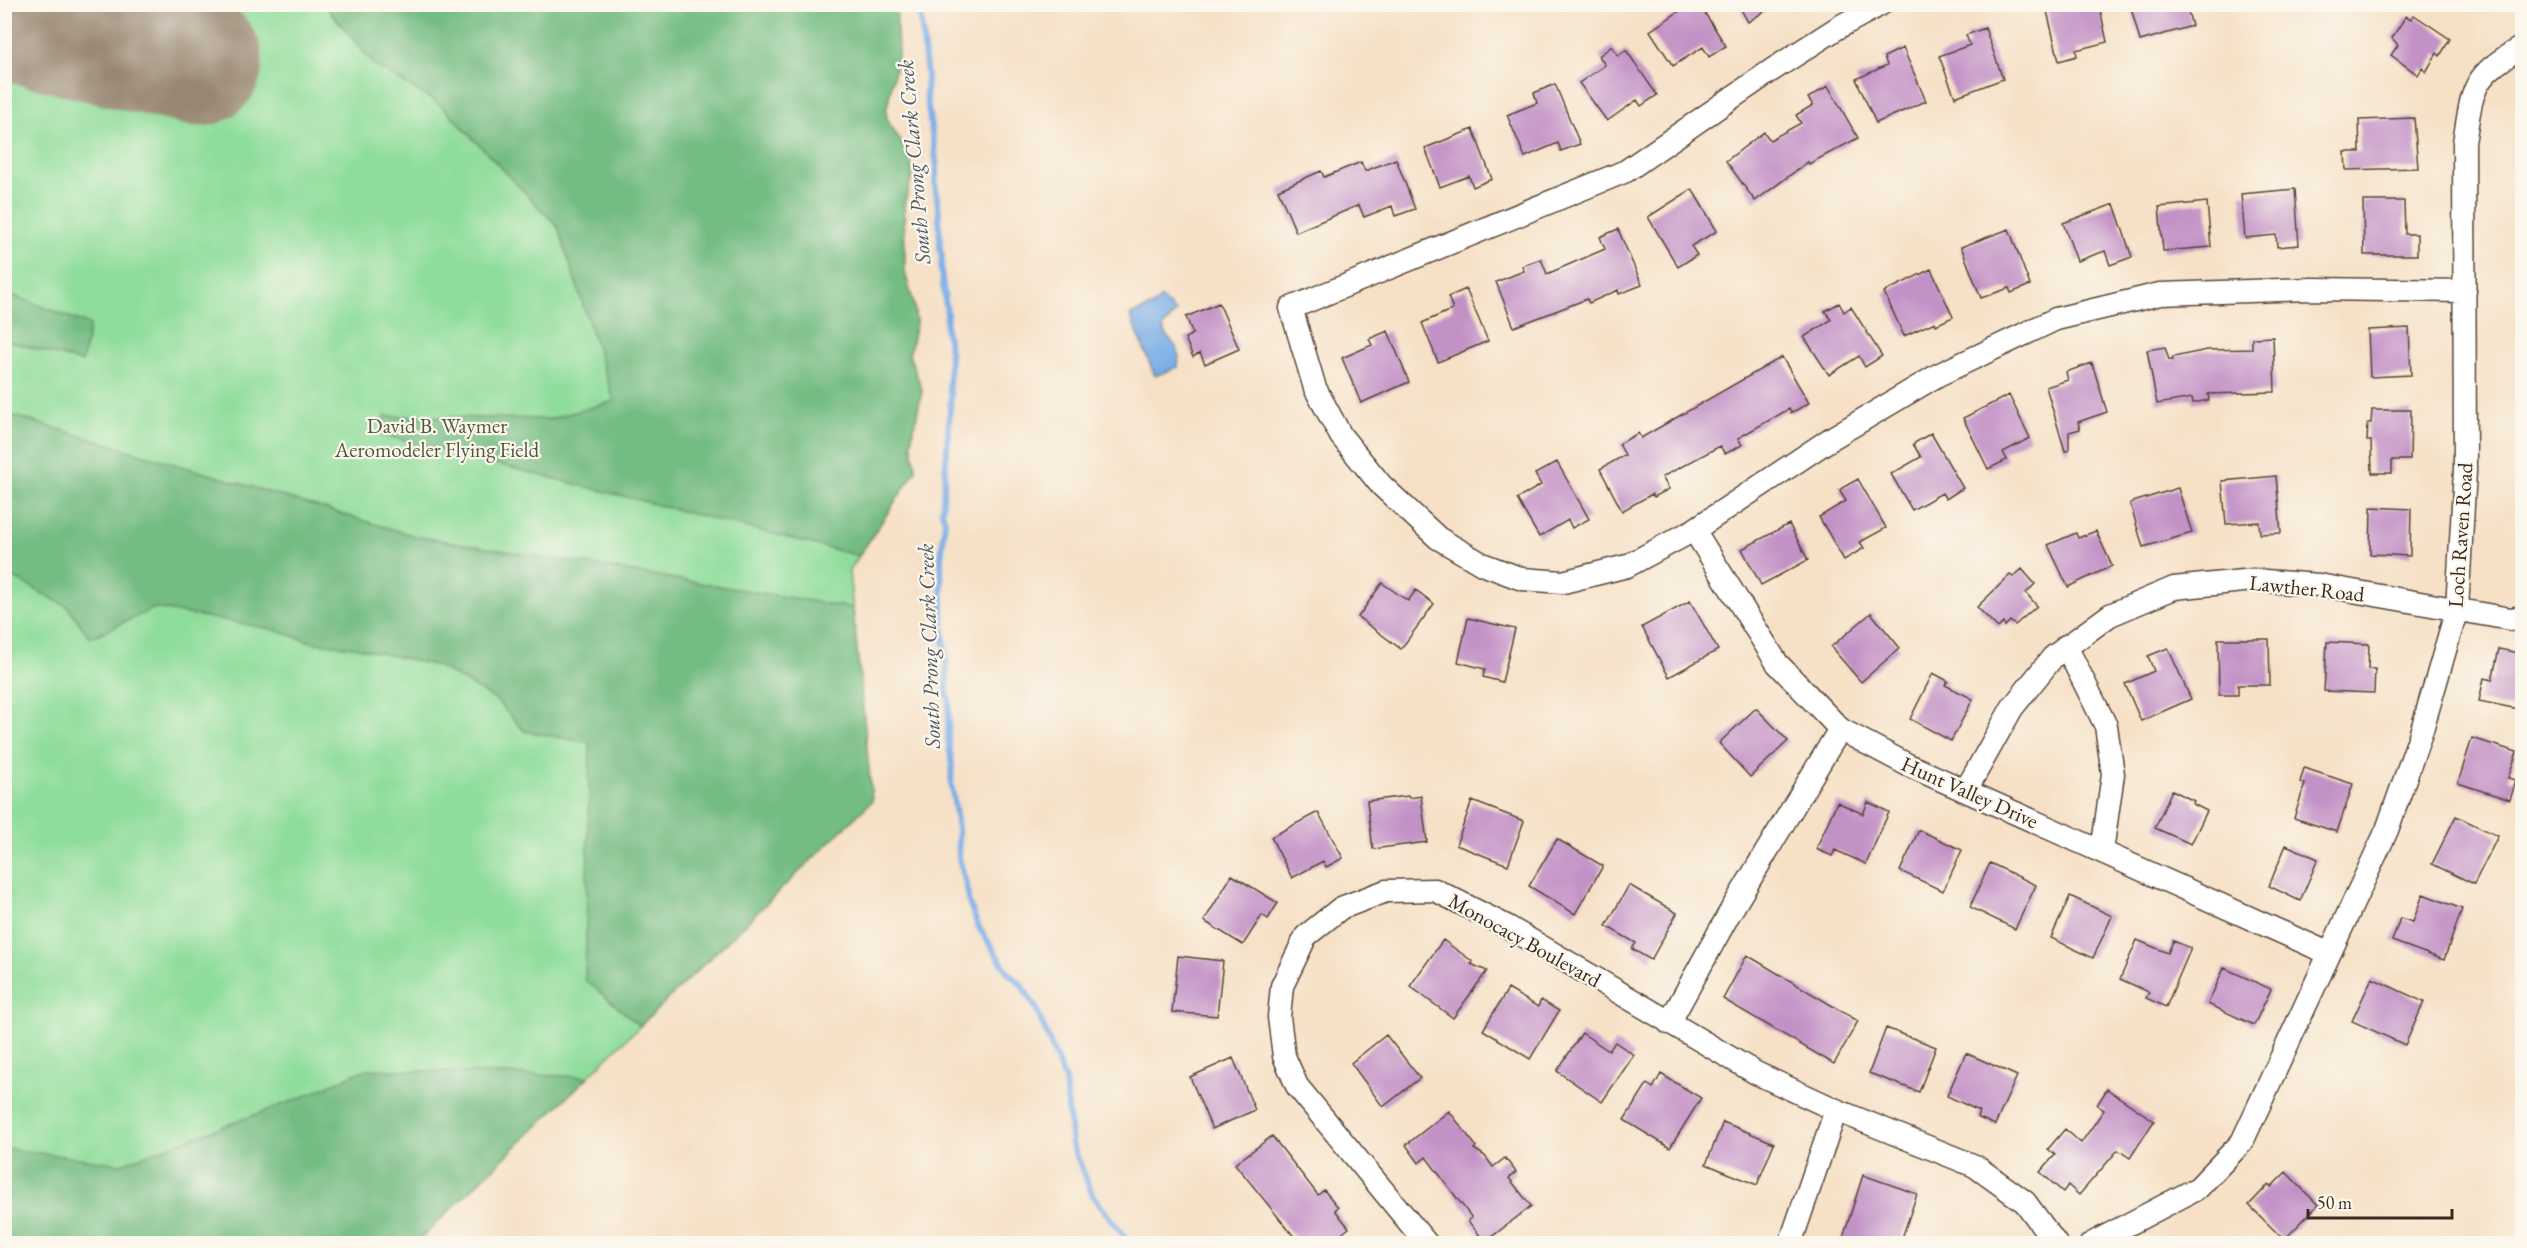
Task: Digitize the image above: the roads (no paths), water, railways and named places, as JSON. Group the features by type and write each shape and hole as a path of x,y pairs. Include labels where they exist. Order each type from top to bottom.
{"street":[{"path":"1881,4 1839,27 1772,70 1626,171 1291,308 1315,388 1341,436 1381,485 1438,538 1482,564 1522,579 1563,582 1627,566 1694,530 1832,438 1938,375 2056,319 2160,294 2312,289 2465,291"},
{"name":"Loch Raven Road","path":"2091,1244 2198,1188 2242,1143 2301,1019 2328,953 2387,830 2421,733 2457,609 2465,471 2464,143 2472,96 2480,76 2523,46"},
{"name":"Hunt Valley Drive","path":"1694,530 1777,663 1839,729 1908,765 2328,953"},
{"name":"Lawther Road","path":"1966,790 2012,708 2053,657 2110,615 2174,588 2253,580 2319,585 2510,619 2523,617"},
{"path":"2067,646 2106,726 2113,774 2102,851"},
{"path":"1669,1023 1729,914 1839,729"},
{"name":"Monocacy Boulevard","path":"1426,1244 1297,1086 1284,1056 1279,1017 1282,986 1306,936 1341,908 1386,891 1435,890 1508,927 1756,1073 1836,1110 1976,1166 2025,1202 2056,1244"},
{"path":"1790,1244 1836,1110"}],"water":[{"path":"1161,298 1176,312 1163,327 1176,347 1179,358 1178,367 1155,376 1130,315 1153,306"}],"waterway":[{"name":"South Prong Clark Creek","path":"917,4 921,20 927,78 926,94 937,167 935,183 939,212 941,271 950,351 949,389 951,396 942,513 945,520 941,559 942,626 949,699 948,738 952,766 951,782 958,828 959,858 968,900 978,926 1009,974 1021,984 1036,1008 1065,1080 1072,1144 1093,1196 1130,1244"}],"park label":[{"name":"David B. Waymer Aeromodeler Flying Field","path":"437,437"}]}
